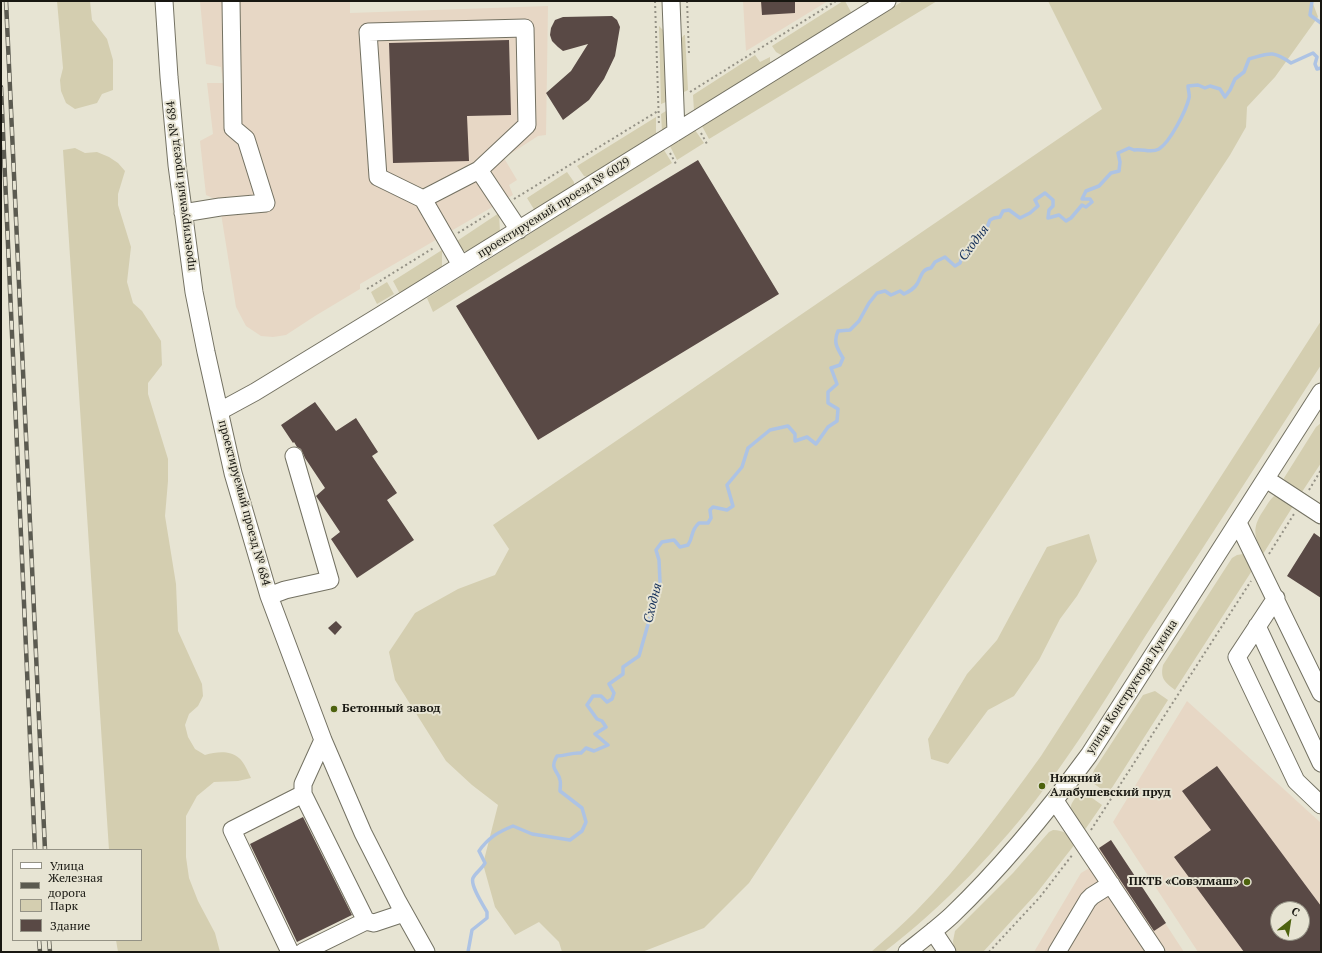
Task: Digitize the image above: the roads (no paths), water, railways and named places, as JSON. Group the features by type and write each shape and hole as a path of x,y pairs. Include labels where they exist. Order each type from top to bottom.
{"street":[{"name":"проектируемый проезд № 684","path":"164,1 169,77 183,213 194,292 233,473 269,596 323,740 363,833 426,952"},
{"path":"183,213 220,207 266,203 246,139 233,128 231,1"},
{"path":"671,1 676,132"},
{"name":"проектируемый проезд № 6029","path":"220,411 255,392 461,266 886,1"},
{"path":"423,199 479,170 526,125 525,28 368,32 378,177 423,199 461,266"},
{"path":"479,170 518,230"},
{"name":"улица Конструктора Лукина","path":"907,952 951,916 984,883 1019,845 1055,801 1088,755 1266,479 1318,402"},
{"path":"269,596 286,590 330,580 294,456"},
{"path":"1266,479 1321,515"},
{"path":"1238,523 1276,598 1321,693"},
{"path":"1276,598 1237,657 1296,781 1321,804"},
{"path":"1257,626 1321,764"},
{"path":"323,740 303,784 303,794 366,921"},
{"path":"290,952 232,830 303,794"},
{"path":"1055,801 1156,952"},
{"path":"1058,952 1088,900 1111,884"},
{"path":"304,952 366,921 374,923 404,913"},
{"path":"933,931 947,952"}],"waterway":[{"name":"Сходня","path":"1312,1 1310,15 1321,23"},
{"name":"Сходня","path":"468,952 472,930 487,918 487,912 473,885 474,876 485,863 479,851 486,842 498,833 513,826 532,834 570,840 582,831 586,822 582,808 560,791 560,781 554,764 557,756 581,753 586,748 594,751 608,745 595,734 606,727 602,721 597,719 587,705 593,696 601,696 607,702 612,699 614,693 609,684 623,674 623,667 639,656 660,582 659,560 656,550 662,542 674,540 680,547 688,545 696,526 699,523 708,523 711,518 710,510 713,507 727,510 733,506 727,485 742,467 748,448 770,430 788,426 795,434 795,441 807,437 816,444 828,427 837,421 838,409 828,403 828,392 837,384 831,368 840,365 843,358 836,345 838,331 850,330 859,321 869,303 877,293 885,291 891,295 900,291 904,294 908,292 916,286 925,270 931,268 935,262 945,257 955,266 960,263 962,256 986,230 990,220 1000,217 1003,211 1009,210 1020,218 1030,213 1038,206 1035,200 1045,193 1053,200 1053,206 1049,210 1048,218 1059,215 1066,221 1071,218 1082,205 1086,207 1092,202 1090,199 1082,199 1086,191 1099,186 1111,173 1119,171 1120,162 1118,153 1129,148 1134,150 1153,151 1159,149 1168,140 1185,110 1189,97 1188,86 1198,85 1205,88 1210,86 1220,89 1225,97 1235,79 1244,72 1249,59 1267,54 1275,54 1291,63 1313,53 1317,57 1315,64 1317,69 1321,68"}],"railway":[{"path":"6,1 45,849"},
{"path":"1,87 35,849"},
{"path":"39,941 40,952"},
{"path":"49,941 50,952"}],"place":[{"name":"Бетонный завод","path":"334,709"},
{"name":"Нижний Алабушевский пруд","path":"1042,786"},
{"name":"ПКТБ «Совэлмаш»","path":"1247,882"}]}
